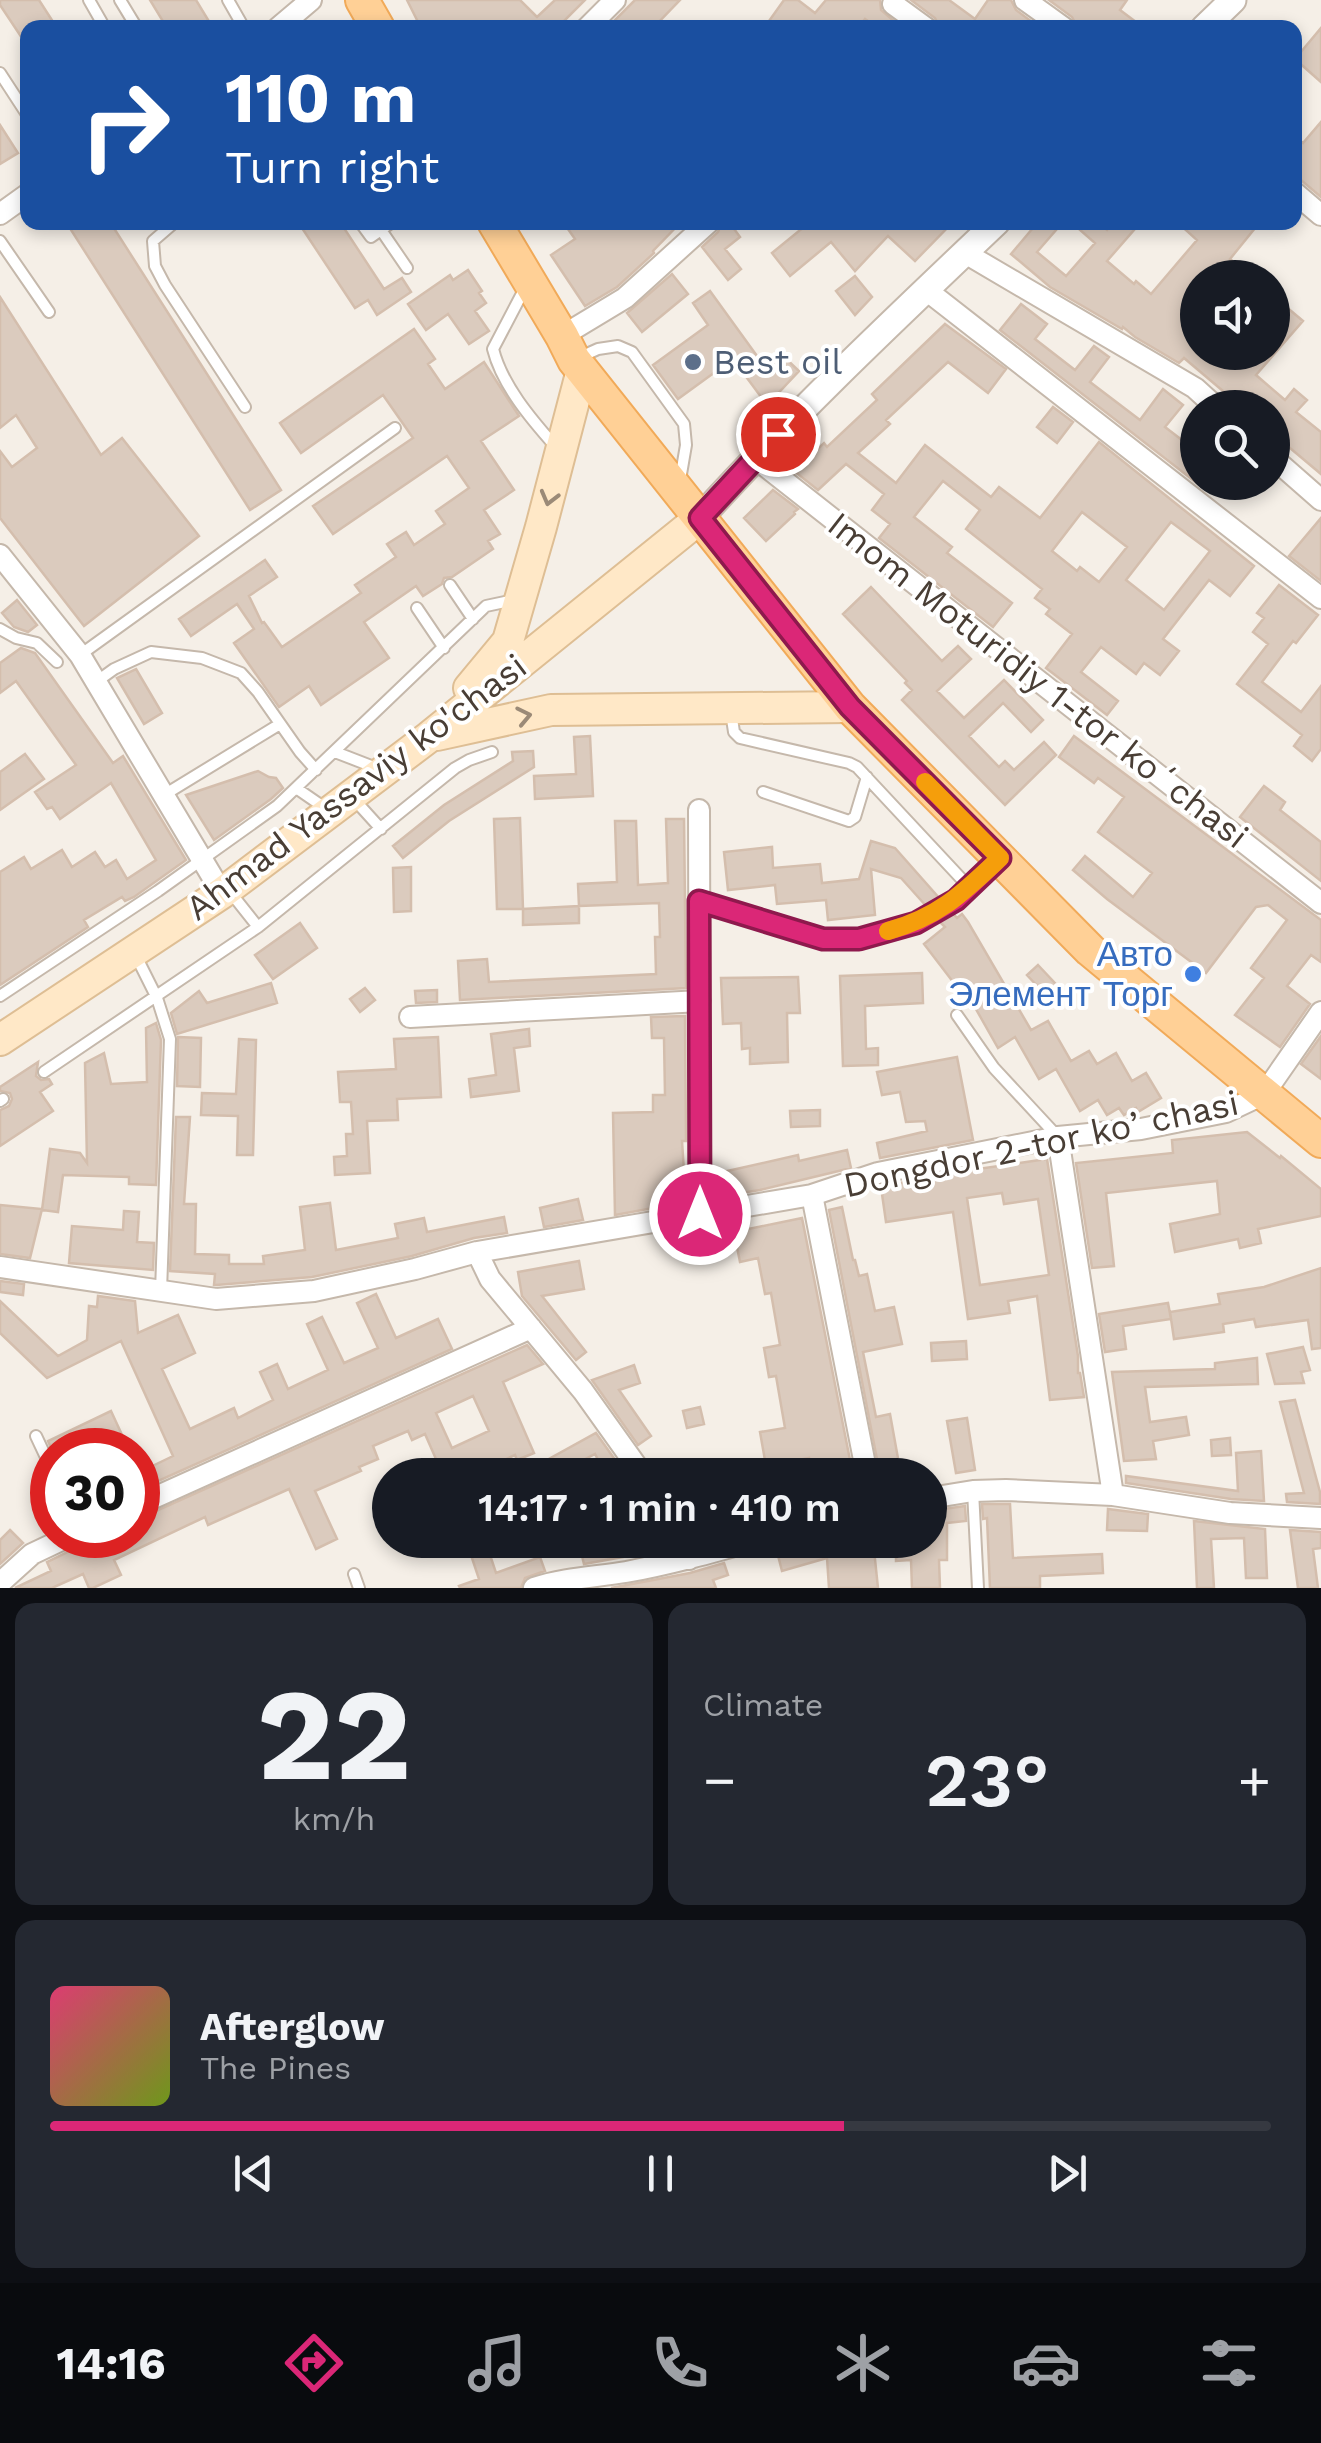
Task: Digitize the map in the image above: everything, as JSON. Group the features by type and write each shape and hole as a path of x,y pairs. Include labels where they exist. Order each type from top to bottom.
{"main road":[{"path":"499,230 573,355 850,707 1090,950 1321,1141"},
{"path":"429,737 508,640 562,454 573,355"},
{"name":"Ahmad Yassaviy ko'chasi","path":"0,1040 225,891 429,737 700,518"},
{"path":"429,737 551,710 850,707"}],"street":[{"path":"287,20 311,0"},
{"path":"595,20 615,0"},
{"path":"1025,0 1053,20"},
{"path":"1212,20 1233,0"},
{"path":"894,4 915,20"},
{"path":"573,355 625,298 700,230"},
{"path":"700,518 755,458 989,230"},
{"path":"965,253 1197,390"},
{"path":"925,290 1321,598"},
{"name":"Imom Moturidiy 1-tor koʻchasi","path":"755,458 1321,904"},
{"path":"1290,473 1321,500"},
{"path":"0,555 80,655 225,891"},
{"path":"699,810 700,1214"},
{"path":"410,1017 700,1000"},
{"path":"1264,1094 1321,1012"},
{"name":"Dongdor 2-tor koʼchasi","path":"0,1267 216,1299 314,1291 416,1270 477,1252 812,1195 878,1173 1058,1137 1140,1129 1226,1112 1264,1094"},
{"path":"1058,1137 1113,1495"},
{"path":"812,1195 864,1458"},
{"path":"477,1252 490,1279 583,1390 631,1458"},
{"path":"160,1495 531,1328"},
{"path":"947,1495 1006,1490 1113,1495 1230,1514 1321,1518"},
{"path":"0,1583 30,1556"},
{"path":"534,1588 560,1580 696,1558"}],"lane":[{"path":"0,72 20,103"},
{"path":"166,230 153,242 155,266 246,407"},
{"path":"366,230 371,238 380,230 407,268"},
{"path":"0,242 49,312"},
{"path":"529,281 492,350 497,368 562,454"},
{"path":"573,355 618,346 632,352 684,424 686,445 678,491"},
{"path":"80,655 395,428"},
{"path":"450,586 474,619"},
{"path":"0,996 276,806 486,606 519,598"},
{"path":"417,608 444,648"},
{"path":"0,629 37,643 57,662"},
{"path":"96,682 150,652 202,658 241,673 316,770"},
{"path":"730,708 734,732 740,738 857,767 970,887"},
{"path":"164,795 280,724"},
{"path":"335,752 384,771"},
{"path":"44,1072 258,928 454,768 492,752"},
{"path":"762,792 849,820 855,817 866,778"},
{"path":"296,788 341,804 382,829"},
{"path":"699,901 823,939 859,939 916,923 956,900 1000,858"},
{"path":"225,891 258,928"},
{"path":"133,952 157,998 170,1039 161,1291"},
{"path":"956,1015 994,1068 1058,1137"},
{"path":"974,1491 978,1588"},
{"path":"354,1574 359,1588"}],"building":[{"path":"0,0 39,0 52,20 20,20 20,35"},
{"path":"150,0 196,0 208,20 162,20"},
{"path":"407,0 520,0 537,17 555,0 585,0 565,20 417,20"},
{"path":"635,0 680,0 661,20 615,20"},
{"path":"784,0 798,0 815,13 826,0 880,0 881,10 893,20 865,19 770,20"},
{"path":"911,0 949,0 975,19 988,0 1011,0 1016,10 1029,20 936,20"},
{"path":"1049,0 1127,0 1120,10 1133,20 1074,20"},
{"path":"1321,28 1321,82 1302,65 1302,51"},
{"path":"1321,122 1321,197 1302,181 1303,143"},
{"path":"0,125 18,153 0,164"},
{"path":"71,230 115,230 281,490 250,510"},
{"path":"303,230 345,230 384,289 402,278 411,292 377,315 368,300 355,308"},
{"path":"569,230 673,230 617,287 585,306 551,255 575,239"},
{"path":"735,230 740,237 725,249 741,269 728,280 702,247 718,232"},
{"path":"800,230 945,230 915,261 888,236 855,271 831,242 790,276 772,253"},
{"path":"1031,230 1056,230 1037,252 1066,276 1095,243 1080,230 1134,230 1107,261 1151,294 1197,240 1186,230 1254,230 1231,260 1180,260 1179,363 1050,287 1011,254"},
{"path":"468,270 486,303 475,311 489,331 469,344 448,314 426,330 408,304 450,275 453,280"},
{"path":"672,274 688,294 642,332 627,313"},
{"path":"855,276 872,297 855,315 836,291"},
{"path":"710,291 765,367 779,352 799,371 767,405 733,359 678,399 653,365 708,325 693,303"},
{"path":"0,297 101,455 122,438 199,536 84,626 0,518 0,451 12,467 37,448 16,415 0,428"},
{"path":"1021,304 1047,324 1035,339 1075,370 1094,346 1109,357 1090,382 1140,420 1163,389 1180,403 1180,409 1165,427 1180,439 1180,470 1000,330"},
{"path":"1290,310 1303,321 1290,336"},
{"path":"945,324 1006,369 988,393 948,362 886,420 890,424 858,453 896,483 925,445 991,497 999,487 1040,518 1099,442 1254,566 1230,596 1209,580 1163,639 1179,651 1160,675 1144,663 1136,674 1101,647 1081,672 1118,701 1107,715 1046,668 1072,634 1046,614 1050,609 1035,598 1042,589 966,529 980,510 943,481 914,517 952,547 947,553 1012,603 993,627 879,538 890,524 872,510 884,494 846,464 818,490 794,471 824,443 827,447 877,400 872,394","holes":["1082,512 1127,547 1099,582 1052,551","1171,522 1210,551 1164,610 1126,580"]},
{"path":"414,329 435,359 428,364 445,389 484,362 519,416 481,441 514,490 484,510 500,534 488,541 493,549 452,577 444,578 442,584 423,596 416,586 364,622 389,658 321,705 309,686 279,707 234,643 254,629 237,604 191,636 179,619 265,560 277,577 249,596 262,623 282,647 361,593 355,585 396,557 387,544 406,532 414,545 445,524 436,511 469,488 447,456 333,534 313,506 413,438 383,395 301,453 280,423"},
{"path":"1198,370 1260,370 1256,375 1273,390 1222,390"},
{"path":"1294,389 1307,400 1296,412 1321,432 1321,474 1290,448 1290,394"},
{"path":"1053,407 1073,422 1057,443 1037,427"},
{"path":"773,490 798,509 766,541 744,518"},
{"path":"1321,518 1321,581 1289,556"},
{"path":"1279,585 1318,615 1262,682 1301,712 1321,686 1321,749 1312,761 1294,746 1302,735 1237,684 1268,644 1253,632 1264,618 1257,613"},
{"path":"871,587 942,661 958,646 971,659 937,691 964,718 1004,680 1043,720 1031,732 1003,703 969,736 999,767 1005,761 1014,770 1044,742 1056,755 1005,805 902,700 912,690 907,681 843,614"},
{"path":"17,600 37,625 28,632 14,627 2,613"},
{"path":"21,648 35,653 113,763 123,756 186,860 134,897 125,901 122,897 84,920 88,927 0,985 0,872 24,857 31,869 62,850 72,867 95,852 105,867 116,860 127,879 156,860 111,783 60,819 35,792 76,765 16,681 0,693 0,663"},
{"path":"136,669 162,713 144,724 117,678"},
{"path":"590,736 593,796 535,799 534,776 576,774 574,737"},
{"path":"1074,736 1321,920 1321,962 1311,955 1287,986 1310,1004 1280,1047 1235,1015 1264,978 1251,968 1287,920 1268,905 1256,907 1206,973 1073,870 1085,856 1133,897 1152,873 1098,832 1124,797 1098,778 1094,783 1059,757"},
{"path":"533,751 534,767 449,821 403,858 393,846 444,805 513,761 512,752"},
{"path":"25,754 44,779 0,810 0,772"},
{"path":"258,771 276,778 283,788 214,840 186,795"},
{"path":"1264,786 1285,802 1280,810 1321,842 1321,881 1240,817"},
{"path":"520,818 523,909 497,909 494,819"},
{"path":"666,819 684,819 686,988 460,1000 458,961 487,959 489,982 656,974 659,903 579,906 578,884 617,882 615,821 636,821 638,885 668,883"},
{"path":"871,841 895,848 940,899 927,907 901,878 871,869 875,915 828,920 826,900 777,904 775,885 728,890 724,852 772,847 773,868 820,864 822,883 859,879"},
{"path":"411,867 411,911 394,912 393,868"},
{"path":"579,906 579,923 523,925 523,909"},
{"path":"952,912 957,918 962,914 968,922 1031,1030 1048,1021 1071,1061 1089,1051 1097,1064 1116,1053 1132,1081 1146,1073 1161,1098 1138,1112 1136,1108 1124,1115 1119,1108 1107,1115 1098,1100 1080,1111 1056,1069 1039,1079 1015,1037 998,1048 964,988 960,991 924,944 945,927 938,920"},
{"path":"300,923 317,948 273,979 255,955"},
{"path":"1038,965 1067,996 1056,1006 1027,975"},
{"path":"922,973 923,1003 865,1006 866,1049 878,1048 878,1065 843,1066 840,976"},
{"path":"798,977 800,1013 787,1013 788,1062 750,1064 750,1048 742,1049 741,1023 723,1024 721,978"},
{"path":"271,983 277,1003 177,1034 171,1013 199,991 207,1003"},
{"path":"365,988 375,1000 360,1012 350,999"},
{"path":"437,990 437,1002 416,1003 415,991"},
{"path":"685,1016 686,1141 682,1141 686,1202 615,1215 613,1113 653,1112 653,1095 665,1095 664,1038 652,1038 651,1017"},
{"path":"156,1023 161,1040 156,1185 129,1184 129,1177 63,1175 58,1212 42,1210 50,1149 80,1153 87,1163 85,1063 104,1053 111,1084 147,1082 146,1028"},
{"path":"529,1029 530,1046 514,1048 519,1091 471,1097 469,1079 496,1075 491,1034"},
{"path":"1321,1036 1321,1079 1301,1064"},
{"path":"178,1037 201,1038 200,1087 177,1086"},
{"path":"438,1037 441,1097 397,1099 398,1120 367,1121 370,1173 335,1175 334,1157 347,1156 346,1134 353,1134 351,1102 340,1102 338,1072 396,1069 394,1039"},
{"path":"239,1039 256,1040 253,1155 237,1155 238,1116 201,1115 202,1093 236,1094"},
{"path":"957,1057 973,1140 880,1158 877,1143 927,1131 925,1121 906,1122 900,1092 882,1095 877,1072"},
{"path":"38,1062 36,1076 49,1079 52,1084 40,1092 53,1111 0,1146 0,1110 9,1106 12,1099 0,1087"},
{"path":"820,1110 820,1126 791,1127 790,1111"},
{"path":"176,1117 190,1117 184,1204 196,1204 195,1254 229,1255 229,1264 264,1264 263,1256 305,1250 300,1207 330,1203 336,1250 398,1238 395,1224 424,1218 427,1232 504,1217 507,1233 312,1277 214,1285 215,1274 170,1271"},
{"path":"1247,1132 1321,1189 1321,1216 1258,1229 1261,1243 1240,1248 1238,1239 1175,1252 1170,1224 1220,1214 1217,1181 1106,1193 1114,1266 1092,1268 1076,1163 1173,1153 1172,1140"},
{"path":"847,1150 851,1168 728,1195 723,1172 798,1155 799,1161"},
{"path":"1047,1159 1084,1397 1050,1400 1037,1296 1008,1301 1010,1313 968,1319 953,1212 886,1222 881,1187","holes":["1002,1193 1004,1204 1038,1199 1049,1275 980,1285 967,1198"]},
{"path":"578,1199 583,1220 544,1227 540,1208"},
{"path":"0,1205 42,1209 30,1258 0,1254"},
{"path":"842,1207 853,1260 859,1276 867,1274 875,1311 894,1307 902,1344 863,1352 876,1417 890,1414 898,1458 877,1458 829,1210"},
{"path":"124,1211 139,1212 137,1242 154,1243 153,1270 69,1263 72,1226 123,1230"},
{"path":"802,1218 850,1458 765,1458 760,1432 785,1428 776,1376 769,1377 764,1348 780,1345 771,1293 765,1294 758,1258 740,1262 734,1232"},
{"path":"579,1261 584,1289 542,1296 586,1352 576,1360 522,1296 518,1272"},
{"path":"1321,1268 1321,1348 1312,1349 1308,1320 1256,1327 1254,1319 1223,1324 1224,1332 1174,1339 1170,1312 1220,1304 1218,1294 1264,1287"},
{"path":"0,1281 24,1284 23,1295 0,1292"},
{"path":"376,1294 396,1338 438,1319 452,1349 160,1480 160,1462 173,1456 121,1341 47,1378 0,1333 0,1301 58,1356 87,1340 89,1306 97,1307 98,1296 135,1301 138,1333 178,1315 195,1353 162,1369 190,1429 234,1408 238,1418 273,1400 260,1372 277,1364 288,1389 328,1370 307,1324 322,1317 344,1363 378,1348 357,1303"},
{"path":"1168,1303 1171,1319 1123,1326 1126,1349 1105,1352 1099,1314"},
{"path":"966,1341 967,1359 932,1361 931,1343"},
{"path":"527,1345 543,1364 503,1382 534,1453 522,1458 515,1455 436,1458 425,1434 412,1440 408,1431 373,1446 378,1458 359,1467 361,1471 315,1491 337,1539 316,1549 289,1489 208,1525 205,1517 160,1538 160,1509","holes":["473,1396 489,1431 452,1448 436,1413"]},
{"path":"1303,1347 1310,1370 1301,1372 1304,1383 1275,1384 1267,1354"},
{"path":"1257,1358 1258,1384 1145,1387 1150,1422 1186,1417 1189,1435 1153,1441 1156,1459 1124,1461 1112,1372 1215,1369 1215,1363"},
{"path":"634,1365 640,1383 619,1390 651,1436 638,1445 592,1380"},
{"path":"1295,1400 1320,1504 1287,1502 1286,1494 1304,1493 1280,1402"},
{"path":"700,1407 704,1424 687,1428 683,1411"},
{"path":"111,1411 119,1428 75,1428"},
{"path":"967,1418 975,1470 956,1473 947,1421"},
{"path":"596,1433 614,1458 597,1458 595,1454 587,1458 551,1458"},
{"path":"1230,1438 1231,1455 1212,1456 1211,1440"},
{"path":"1261,1451 1264,1501 1126,1483 1126,1476 1238,1491 1236,1453"},
{"path":"982,1504 1010,1504 1013,1558 1102,1554 1103,1573 1040,1576 1040,1588 990,1588 987,1518 983,1519"},
{"path":"965,1506 966,1521 947,1523 947,1509"},
{"path":"1108,1509 1148,1514 1147,1531 1107,1530"},
{"path":"1194,1521 1265,1529 1267,1578 1246,1578 1244,1538 1211,1539 1214,1588 1197,1588"},
{"path":"10,1530 23,1543 0,1564 0,1540"},
{"path":"1290,1530 1321,1532 1321,1548 1313,1549 1318,1588 1298,1588"},
{"path":"55,1558 118,1558 114,1560 121,1575 93,1588 89,1588 83,1574 52,1588 15,1588 51,1571 47,1562"},
{"path":"472,1558 491,1558 496,1573 540,1558 545,1571 525,1578 521,1588 459,1586 479,1579"},
{"path":"582,1558 617,1558 584,1564"},
{"path":"779,1558 827,1558 782,1571"},
{"path":"827,1558 875,1558 878,1588 829,1588"},
{"path":"896,1558 947,1558 939,1560 940,1588 912,1588 911,1560"},
{"path":"724,1563 728,1575 713,1580 716,1588 611,1588 690,1573"}],"slow traffic":[{"path":"888,931 916,923 956,900 1000,858 925,782"}],"place":[{"name":"Best oil","path":"693,362"},
{"name":"Авто Элемент Торг","path":"1193,974"}],"route":[{"path":"700,1214 699,901 823,939 859,939 916,923 956,900 1000,858 850,707 700,518 778,434"}]}
